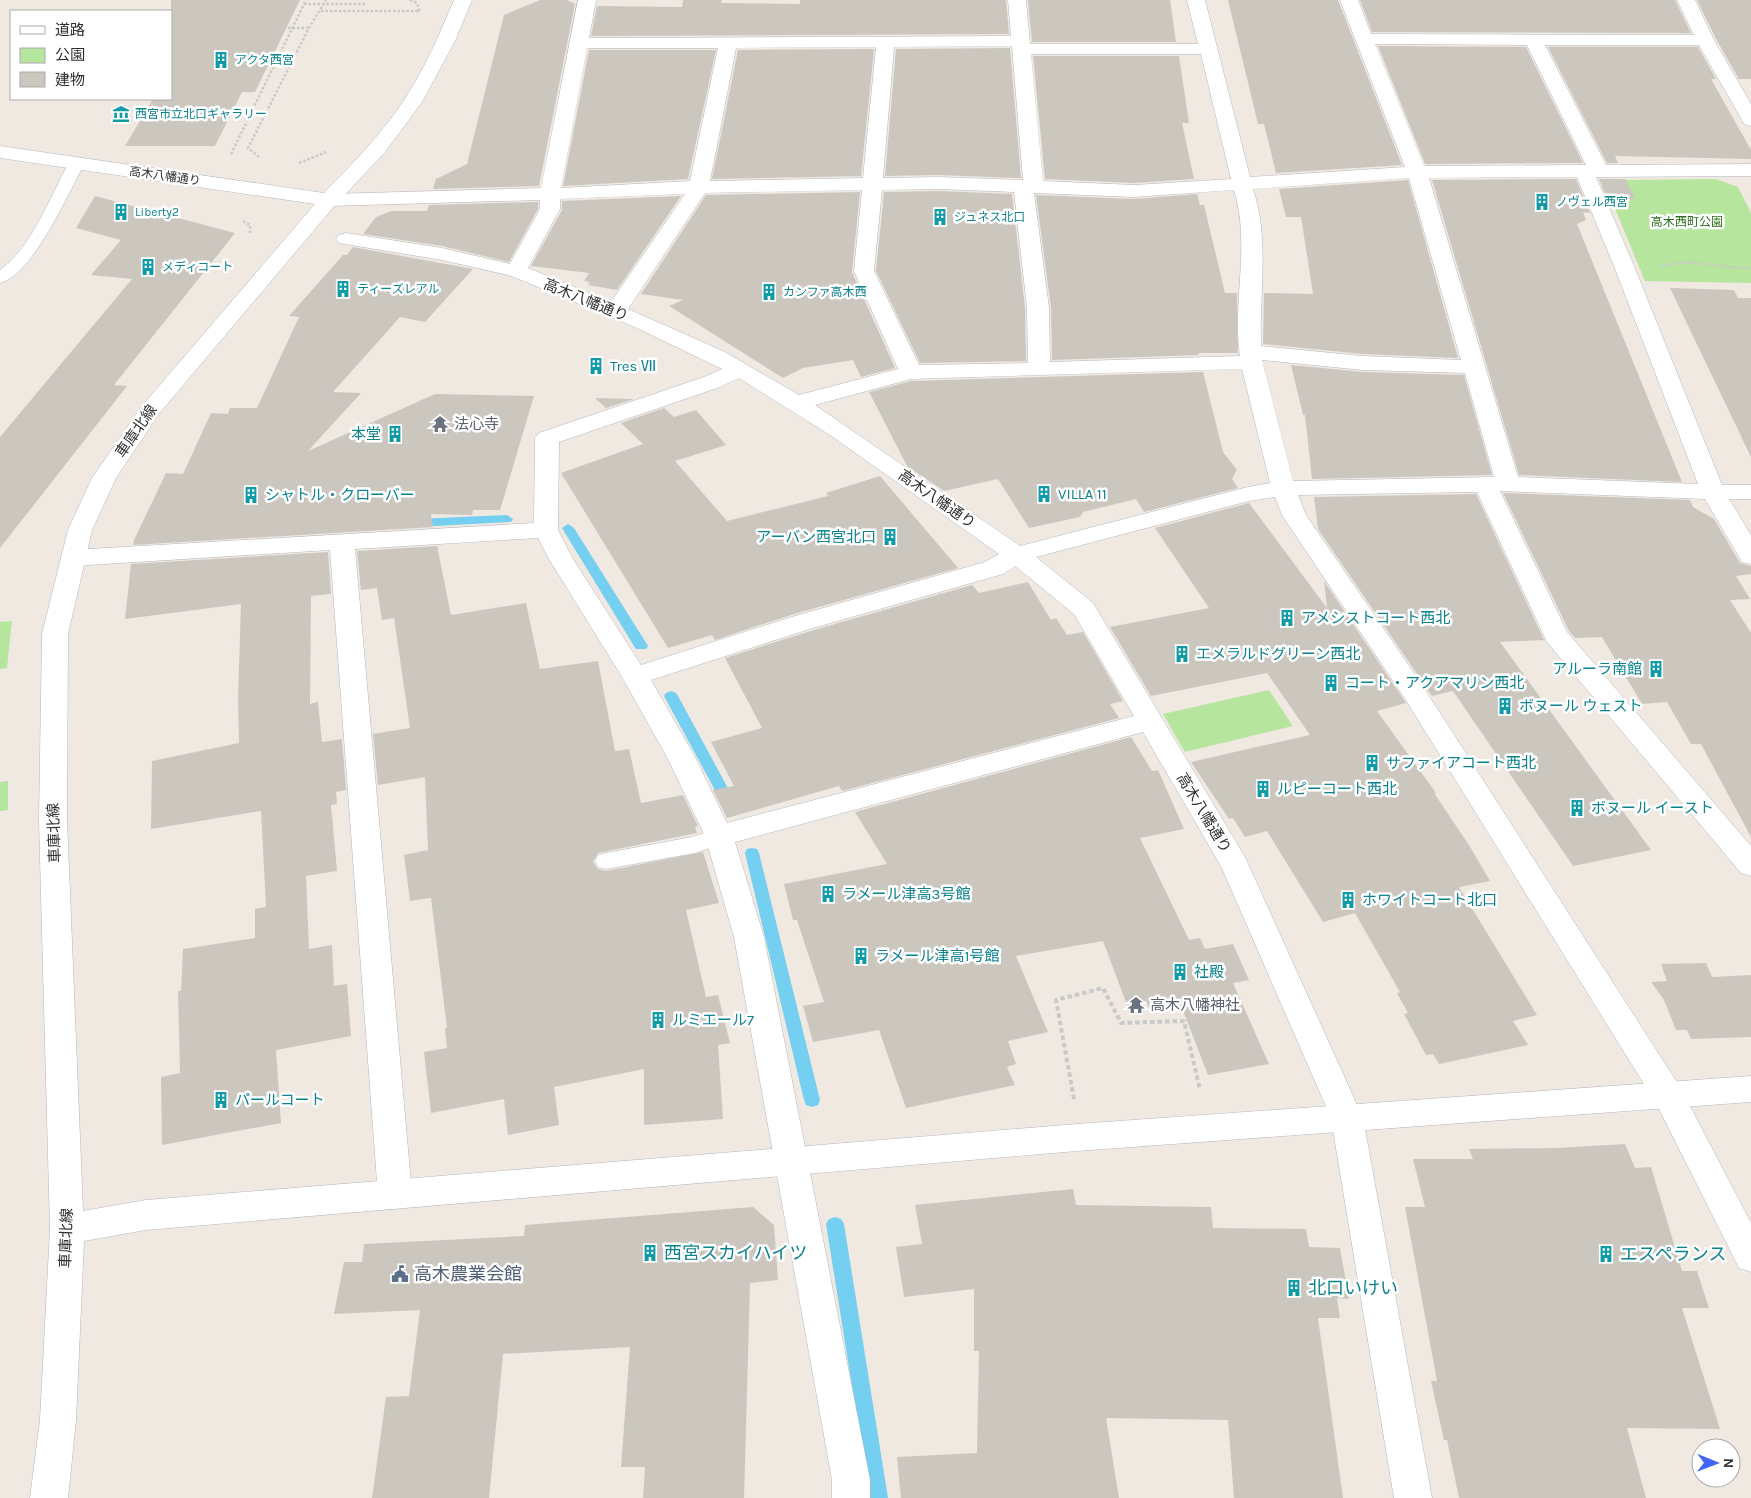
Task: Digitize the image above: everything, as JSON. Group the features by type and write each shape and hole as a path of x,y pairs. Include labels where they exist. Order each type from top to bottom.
{"street":[{"name":"車庫北線","path":"49,1498 58,1420 67,1229 53,820 55,634 80,530 104,478 140,426 232,311 329,200 378,148 415,98 446,41 462,0"},
{"path":"516,271 550,209 550,194 587,0"},
{"path":"1017,0 1028,186 1038,308 1039,369"},
{"path":"1196,0 1249,206 1253,248 1249,299 1251,357 1283,488 1294,515 1413,690 1669,1096 1751,1257"},
{"path":"1349,0 1417,172 1473,367 1497,484 1556,636 1751,865"},
{"path":"1686,0 1705,40 1751,120"},
{"path":"1365,39 1705,40"},
{"path":"1534,40 1592,171 1624,266 1713,492 1751,556"},
{"path":"578,43 886,41 1208,49"},
{"path":"886,41 864,271 911,372"},
{"path":"616,311 699,187 728,42"},
{"name":"高木八幡通り","path":"0,152 329,200 550,194 699,187 938,183 1134,191 1417,172 1750,171"},
{"name":"高木八幡通り","path":"346,239 442,254 516,271 616,311 740,369 852,440 1018,554 1084,609 1235,865 1347,1118 1413,1498"},
{"path":"797,404 813,396 911,372 1039,369 1251,357 1363,364 1473,367"},
{"path":"740,369 712,382 547,438 546,530 635,676 681,757 719,836 748,938 851,1480 851,1498"},
{"path":"635,676 804,622 994,568 1018,554 1248,494 1283,488 1497,484 1751,492"},
{"path":"74,558 546,530"},
{"path":"342,542 395,1195"},
{"path":"719,836 1150,721"},
{"path":"67,1229 146,1215 791,1161 1751,1089"}],"lane":[{"path":"0,278 18,265 45,223 62,187 77,163"},
{"path":"606,861 695,845 719,836"}],"path":[{"path":"227,161 306,0"},
{"path":"261,158 248,148 309,28 326,0"},
{"path":"410,0 417,3 421,17"},
{"path":"304,4 367,4 362,10"},
{"path":"320,10 420,11"},
{"path":"288,28 309,28"},
{"path":"294,165 333,150"},
{"path":"236,217 250,225 250,235"},
{"path":"1624,266 1666,266 1686,262 1751,269"},
{"path":"1075,1104 1056,1000 1103,988 1121,1023 1184,1021 1201,1095"}],"green space":[{"name":"高木西町公園","path":"1716,179 1738,187 1751,213 1751,283 1645,281 1607,189 1619,180"},
{"path":"12,621 7,668 0,669 0,622"},
{"path":"1269,690 1293,726 1185,752 1163,714"},
{"path":"8,781 8,810 0,811 0,782"}],"building":[{"name":"アクタ西宮","path":"171,0 300,0 255,92 242,92 215,146 125,146 152,100 172,100"},
{"path":"540,0 567,0 575,4 539,186 433,189 436,179 467,164 504,15"},
{"path":"683,0 722,0 721,3 800,4 800,0 1006,0 1009,34 591,36 597,6 682,7"},
{"path":"1028,0 1170,0 1176,42 1032,42"},
{"path":"1228,0 1338,0 1402,165 1276,173 1264,124 1258,124"},
{"path":"1360,0 1675,0 1691,33 1372,32"},
{"path":"1697,0 1751,0 1751,79 1739,79 1716,39"},
{"path":"1378,46 1526,47 1583,163 1425,164"},
{"path":"1548,47 1698,47 1716,79 1711,79 1751,150 1751,159 1615,156 1618,163 1607,163"},
{"path":"1010,48 1021,178 938,175 885,176 896,49"},
{"path":"874,49 861,176 712,179 738,50"},
{"path":"589,50 716,50 688,179 563,186"},
{"path":"1033,56 1179,56 1189,123 1182,123 1194,179 1134,183 1045,179"},
{"path":"1576,179 1590,213 1583,212 1586,220 1577,224 1682,482 1519,475 1432,180"},
{"path":"1599,179 1625,179 1635,198 1611,208"},
{"path":"1408,180 1458,358 1363,354 1263,344 1264,293 1313,294 1301,217 1286,217 1279,189"},
{"path":"938,191 1012,194 1025,308 1026,361 920,363 876,271 884,192"},
{"path":"860,192 852,272 895,368 861,377 853,360 803,368 783,378 669,306 683,300 641,294 706,195"},
{"path":"1197,194 1200,205 1204,205 1225,293 1237,293 1238,353 1198,353 1199,355 1052,360 1051,308 1036,195 1134,199"},
{"path":"95,196 235,233 114,385 127,386 0,548 0,437 132,279 91,275 121,240 76,228"},
{"path":"681,196 617,290 588,285 590,282 584,281 589,273 531,266 562,210 562,201"},
{"path":"538,202 538,209 509,262 442,246 363,234 376,217 391,211 427,211 429,205"},
{"path":"353,247 473,269 425,322 400,317 333,392 361,393 308,451 435,394 534,396 500,510 473,510 472,515 431,514 433,527 133,545 166,473 183,474 211,413 228,414 230,408 257,408 299,317 289,316 343,255 347,255"},
{"path":"1670,288 1734,290 1738,298 1751,298 1751,457"},
{"path":"1291,365 1363,372 1464,375 1492,475 1312,479 1305,415 1303,415"},
{"path":"1203,372 1223,452 1237,470 1232,479 1238,488 1144,512 1136,499 1083,512 1080,517 1029,528 998,479 944,491 907,466 869,392 911,381"},
{"path":"595,398 634,399 606,408"},
{"path":"664,408 674,417 696,410 726,445 675,461 727,521 828,496 826,493 880,476 958,568 794,614 715,640 712,635 668,648 561,473 643,444 621,423"},
{"path":"1503,493 1690,500 1693,507 1714,519 1740,563 1751,566 1751,574 1736,576 1750,599 1730,600 1751,633 1751,837 1701,744 1691,744 1667,702 1642,704 1602,637 1575,638 1569,631"},
{"path":"1476,494 1544,640 1500,642 1651,850 1573,866 1453,691 1432,696 1318,529 1314,497"},
{"path":"1249,503 1327,608 1324,581 1406,703 1377,711 1436,793 1434,793 1469,845 1490,881 1459,887 1537,1015 1513,1021 1528,1045 1439,1064 1433,1054 1426,1055 1404,1014 1408,1013 1397,993 1400,992 1355,913 1323,922 1267,831 1245,837 1233,818 1229,819 1191,762 1310,735 1267,673 1151,696 1110,627 1209,608 1155,528"},
{"path":"437,546 451,615 526,603 540,669 598,661 615,751 629,749 641,803 683,795 698,826 695,827 697,833 598,853 593,862 598,869 606,871 703,852 719,903 686,910 706,997 718,995 730,1043 718,1045 723,1119 644,1125 644,1069 554,1087 559,1125 508,1135 504,1099 431,1113 424,1052 447,1048 445,1028 447,1028 431,898 410,901 404,855 428,850 425,777 378,785 373,734 410,728 394,618 382,620 377,588 361,590 357,551"},
{"path":"328,552 331,594 311,596 310,704 318,702 322,742 342,739 346,790 336,792 337,804 331,805 337,871 306,876 309,949 332,945 334,986 347,984 351,1036 276,1050 281,1123 162,1145 161,1077 180,1073 178,991 181,991 183,949 255,938 255,909 266,907 261,811 151,829 152,761 239,743 238,698 241,604 125,619 131,564"},
{"path":"1028,582 1051,620 1056,618 1067,635 1083,632 1123,701 1110,704 1119,718 842,791 839,786 727,818 713,790 734,786 711,742 762,728 725,658 814,630 972,585 979,593"},
{"path":"1131,737 1152,771 1158,770 1184,829 1140,838 1189,940 1200,938 1205,949 1233,944 1249,980 1233,983 1269,1064 1208,1075 1182,1008 1151,1013 1146,1001 1127,1005 1103,941 1016,956 1048,1032 1008,1041 1016,1064 1007,1067 1015,1085 906,1108 879,1030 813,1042 803,1006 824,1002 797,920 793,920 784,884 887,864 855,812"},
{"path":"1706,963 1712,977 1751,975 1751,1037 1691,1039 1687,1030 1676,1030 1664,1000 1651,982 1667,981 1661,964"},
{"path":"1625,1144 1635,1168 1651,1167 1682,1271 1697,1271 1709,1308 1682,1308 1720,1429 1627,1428 1646,1498 1459,1498 1447,1440 1444,1440 1431,1381 1437,1381 1405,1207 1425,1207 1413,1159 1473,1159 1469,1149 1557,1148"},
{"path":"1073,1189 1076,1205 1211,1207 1213,1228 1306,1229 1309,1247 1340,1248 1349,1299 1337,1298 1340,1318 1318,1318 1343,1498 1234,1498 1228,1420 1106,1418 1119,1498 901,1498 897,1457 977,1453 979,1351 974,1351 974,1289 904,1297 896,1247 922,1244 915,1205"},
{"path":"753,1207 774,1225 778,1280 750,1283 744,1498 643,1498 645,1467 621,1467 630,1347 503,1354 489,1498 372,1498 386,1397 409,1396 420,1310 334,1314 344,1262 362,1262 364,1244 524,1236 525,1225"}],"waterway":[{"path":"416,523 507,519"},
{"path":"568,528 641,646"},
{"path":"671,696 729,803"},
{"path":"752,853 812,1100"},
{"path":"835,1224 879,1498"}],"place":[{"name":"アクタ西宮","path":"221,60"},
{"name":"西宮市立北口ギャラリー","path":"121,114"},
{"name":"ノヴェル西宮","path":"1542,202"},
{"name":"Liberty2","path":"121,212"},
{"name":"ジュネス北口","path":"940,217"},
{"name":"メディコート","path":"148,267"},
{"name":"ティーズレアル","path":"343,289"},
{"name":"カンファ高木西","path":"769,292"},
{"name":"Tres Ⅶ","path":"596,366"},
{"name":"法心寺","path":"440,424"},
{"name":"本堂","path":"395,434"},
{"name":"VILLA 11","path":"1044,494"},
{"name":"シャトル・クローバー","path":"251,495"},
{"name":"アーバン西宮北口","path":"890,537"},
{"name":"アメシストコート西北","path":"1287,618"},
{"name":"エメラルドグリーン西北","path":"1182,654"},
{"name":"アルーラ南館","path":"1656,669"},
{"name":"コート・アクアマリン西北","path":"1331,683"},
{"name":"ボヌール ウェスト","path":"1505,706"},
{"name":"サファイアコート西北","path":"1372,763"},
{"name":"ルピーコート西北","path":"1263,789"},
{"name":"ボヌール イースト","path":"1577,808"},
{"name":"ラメール津高3号館","path":"828,894"},
{"name":"ホワイトコート北口","path":"1348,900"},
{"name":"ラメール津高1号館","path":"861,956"},
{"name":"社殿","path":"1180,972"},
{"name":"高木八幡神社","path":"1136,1005"},
{"name":"ルミエール7","path":"658,1020"},
{"name":"パールコート","path":"221,1100"},
{"name":"西宮スカイハイツ","path":"650,1253"},
{"name":"エスペランス","path":"1606,1254"},
{"name":"高木農業会館","path":"400,1274"},
{"name":"北口いけい","path":"1294,1288"}]}
